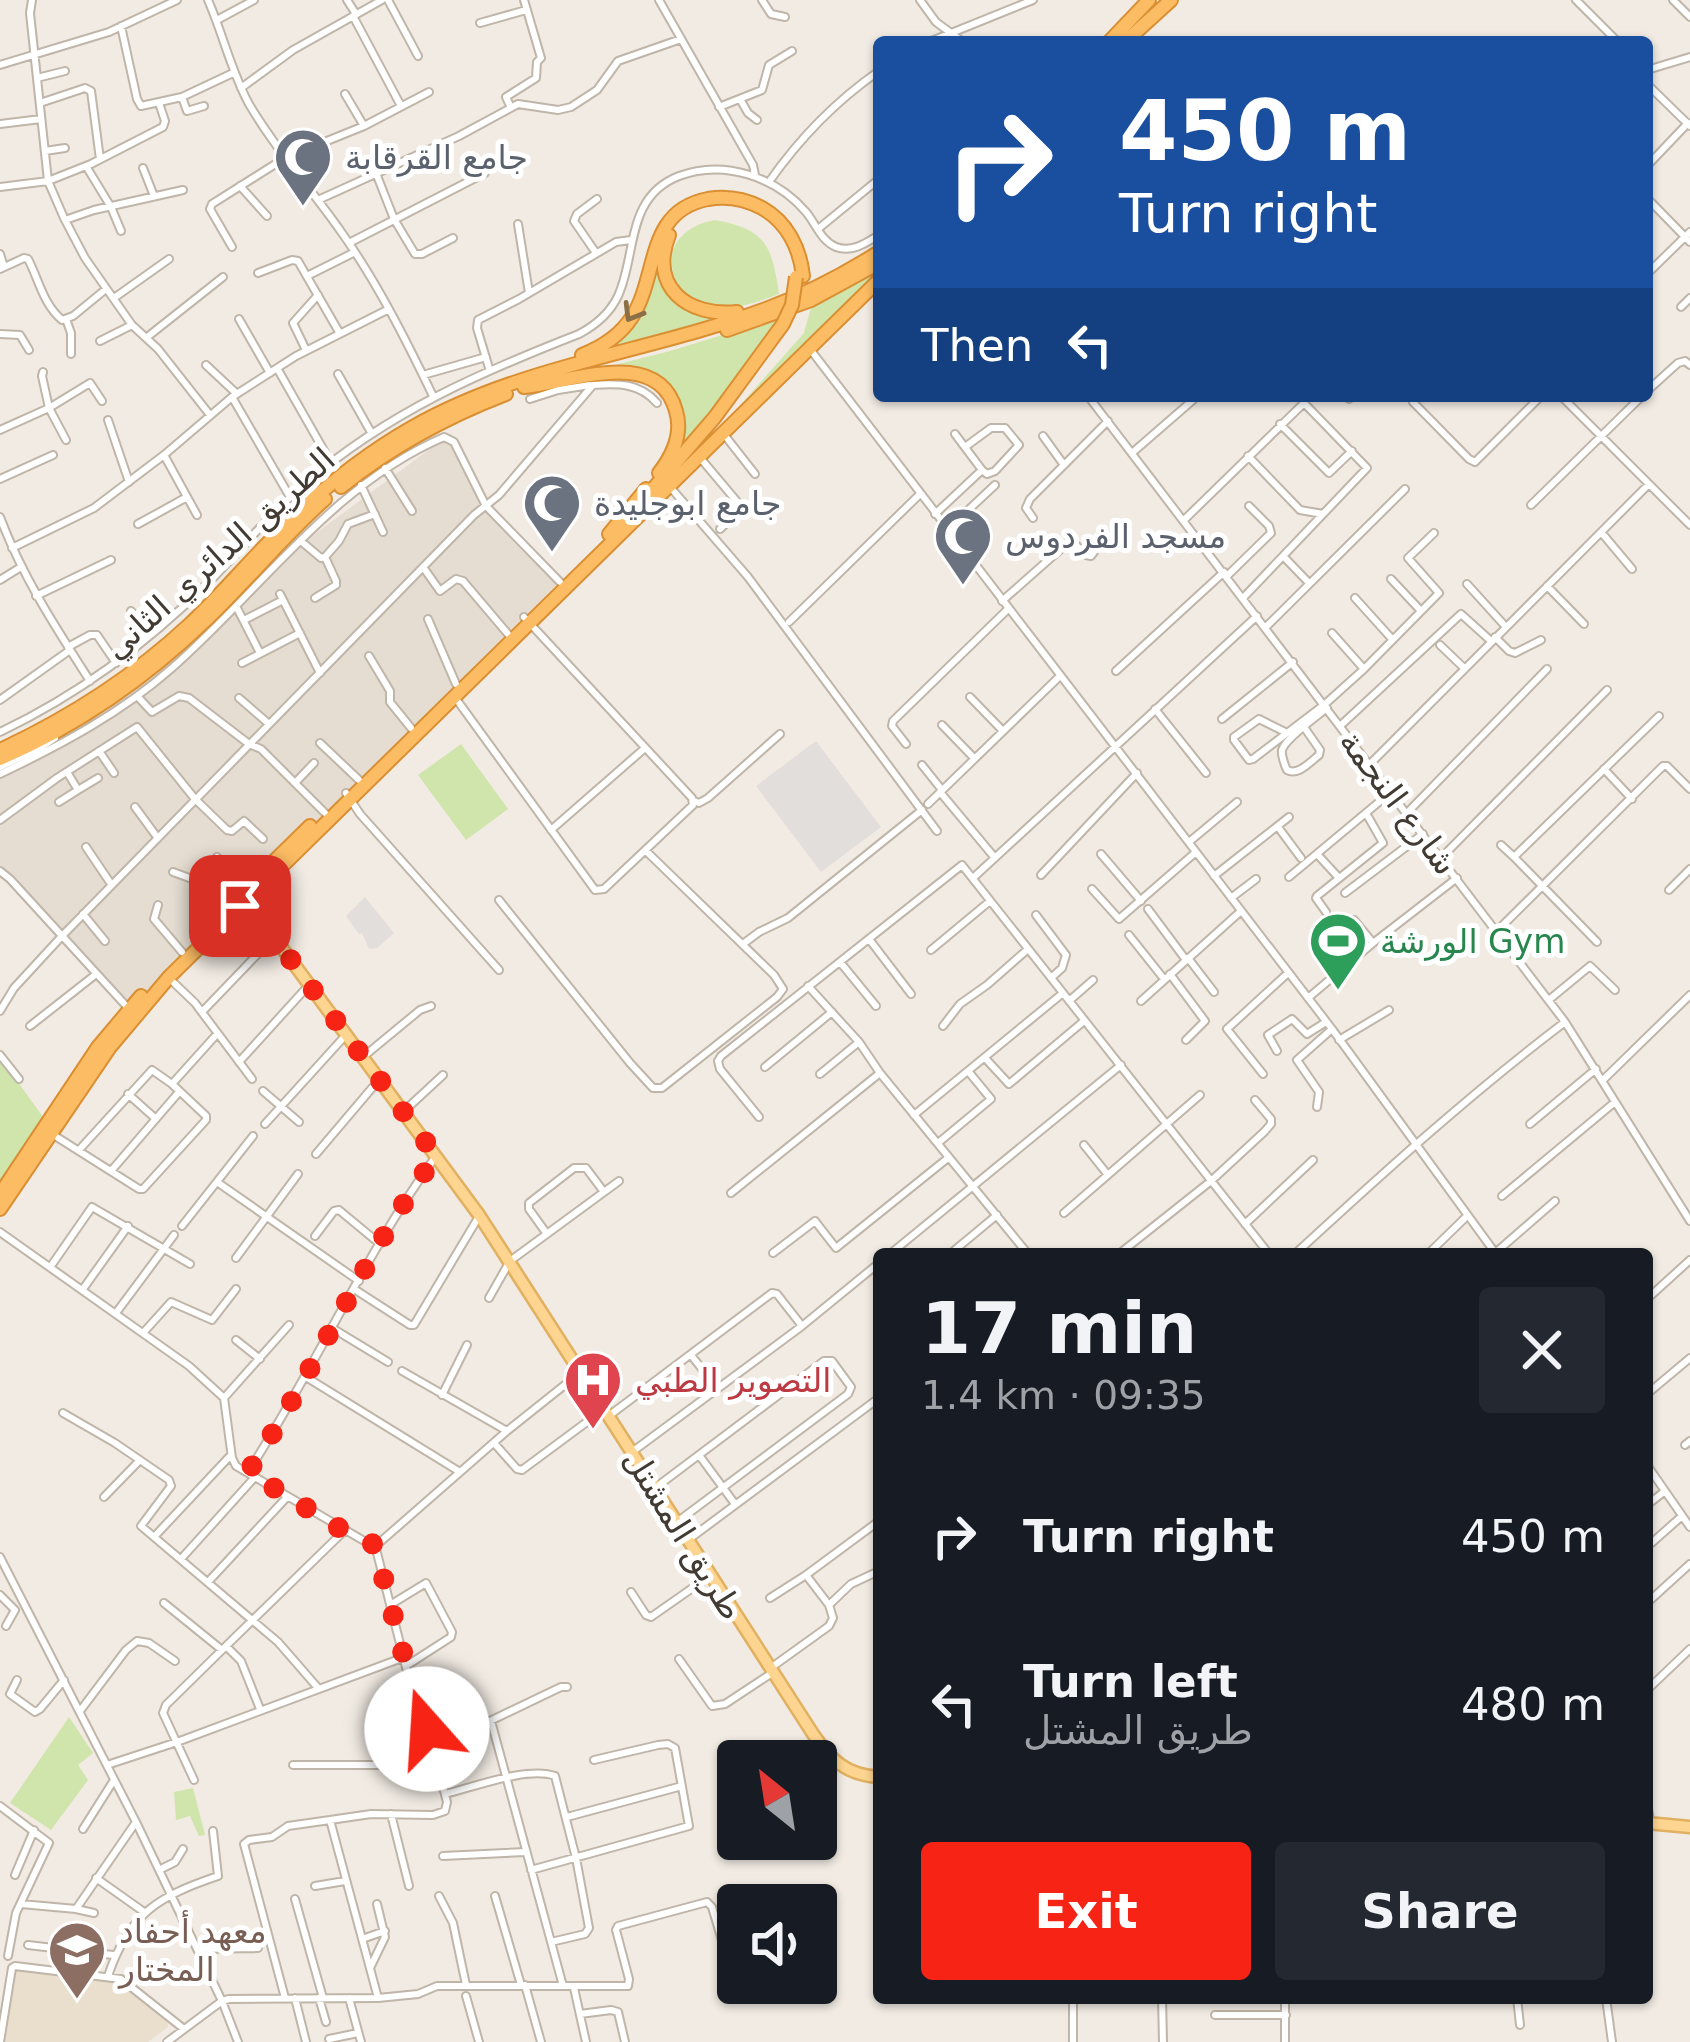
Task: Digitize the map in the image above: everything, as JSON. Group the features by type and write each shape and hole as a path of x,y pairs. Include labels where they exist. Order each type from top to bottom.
{"highway":[{"path":"1114,36 1149,0"},
{"path":"1132,36 1171,0"},
{"path":"526,388 543,369 599,348 618,334 640,301 663,230 679,212 695,202 730,198 765,209 790,235 799,255 795,314 698,448 692,465"},
{"path":"0,1194 76,1086 169,977 325,813 348,796 654,488 705,429 782,324 800,277 780,232 765,218 728,204 708,206 684,216 671,230 663,253 664,272 676,294 690,306 730,313 779,304"},
{"name":"الطريق الدائري الثاني","path":"0,762 106,701 164,659 304,519 362,470 427,429 526,388 779,304 873,256"},
{"name":"الطريق الدائري الثاني","path":"0,762 153,656 220,595 296,514 370,454 442,412 774,315 873,266"},
{"path":"0,1210 51,1133 98,1046 182,952 873,289"},
{"path":"526,388 630,372 653,380 670,397 679,425 671,455 609,534"}],"main road":[{"name":"طريق المشتل","path":"241,899 257,914 479,1215 819,1743 839,1766 873,1776"},
{"path":"1653,1823 1690,1827"}],"street":[{"path":"32,0 48,181 106,289 210,415"},
{"path":"0,65 122,26 177,0"},
{"path":"208,0 241,88 285,158 349,243 433,396"},
{"path":"217,20 254,0"},
{"path":"347,0 401,106"},
{"path":"241,88 293,50 385,0 418,56"},
{"path":"511,108 506,97 536,77 536,62 541,58 524,0"},
{"path":"659,0 755,176"},
{"path":"762,0 771,14 785,17"},
{"path":"920,0 935,22 956,36"},
{"path":"942,36 1034,0"},
{"path":"1673,0 1690,17"},
{"path":"1583,2 1613,36"},
{"path":"480,22 526,10"},
{"path":"122,26 137,102 146,107 182,97 234,73"},
{"path":"318,200 523,103 558,110 571,107 598,90 618,61 681,39"},
{"path":"719,107 762,90 769,65 792,51"},
{"path":"1653,68 1690,57"},
{"path":"37,78 65,71"},
{"path":"769,182 833,108 873,76"},
{"path":"40,103 85,88 91,91 100,159"},
{"path":"1653,90 1689,125 1653,160"},
{"path":"232,248 210,206 285,158 364,126 429,92"},
{"path":"345,94 364,126"},
{"path":"182,97 187,110 204,106"},
{"path":"740,99 757,120"},
{"path":"0,188 48,181 165,125 159,103"},
{"path":"0,124 41,119"},
{"path":"45,151 64,148"},
{"path":"86,166 121,231"},
{"path":"143,168 154,196"},
{"path":"0,732 116,663 210,581 290,497 372,434 433,396 579,334 602,319 620,291 631,240 645,207 671,180 715,171 755,176 797,203 828,242 844,249 873,238"},
{"path":"376,173 394,219 417,255 453,238"},
{"path":"349,243 484,173"},
{"path":"818,229 873,183"},
{"path":"240,186 267,216"},
{"path":"65,220 183,190"},
{"path":"596,253 574,221 597,199"},
{"path":"1653,204 1688,237 1653,269"},
{"path":"518,224 529,293"},
{"path":"490,369 477,322 616,242 631,240"},
{"path":"308,276 355,253"},
{"path":"0,254 2,268 26,257 59,319 66,319 106,289"},
{"path":"114,298 169,259"},
{"path":"258,273 292,260 300,263 339,332"},
{"path":"146,338 224,277"},
{"path":"720,529 737,513 739,504 692,465 873,289"},
{"path":"306,350 293,323 318,295"},
{"path":"1681,307 1690,298"},
{"path":"12,548 87,512 235,395 274,370 389,309"},
{"path":"66,319 71,354"},
{"path":"238,319 331,463"},
{"path":"100,341 132,325"},
{"path":"0,334 20,334 29,350"},
{"path":"813,352 1340,1040 1491,1248"},
{"path":"423,375 486,357"},
{"path":"1653,383 1678,363 1690,364"},
{"path":"206,365 235,395 290,497"},
{"path":"44,372 50,408 66,440"},
{"path":"338,374 372,434"},
{"path":"0,430 50,408 90,383 103,401"},
{"path":"526,388 626,384 644,390 657,403"},
{"path":"0,1012 14,988 111,884 531,460 593,385"},
{"name":"شارع النجمة","path":"1093,402 1549,1000 1690,1221"},
{"path":"1132,453 1190,402"},
{"path":"1413,402 1475,462 1534,402"},
{"path":"1568,402 1690,525"},
{"path":"1531,505 1633,402"},
{"path":"1184,520 1304,403 1367,467 1244,598"},
{"path":"108,420 129,482"},
{"path":"1034,518 1026,508 1028,502 1108,421"},
{"path":"1280,424 1328,473 1352,451"},
{"path":"955,434 982,470 987,474 1018,449 1018,443 1005,428 991,428 965,447"},
{"path":"1043,436 1064,465"},
{"path":"0,762 72,737 137,696 361,485 439,439 448,437 454,442 485,506 560,582"},
{"path":"726,437 754,474"},
{"path":"0,479 53,455"},
{"path":"164,455 196,515"},
{"path":"1248,455 1300,510 1324,514"},
{"path":"385,467 412,511"},
{"path":"935,514 982,470"},
{"path":"947,530 995,484"},
{"path":"1370,764 1649,484"},
{"path":"361,485 383,532"},
{"path":"669,485 748,577 925,807 937,831"},
{"path":"1266,626 1405,489"},
{"path":"789,622 920,494"},
{"path":"138,524 187,497"},
{"path":"1116,671 1271,532 1249,506"},
{"path":"302,542 326,557 348,524 375,514"},
{"path":"0,520 36,596 90,681"},
{"path":"1601,532 1632,569"},
{"path":"1304,727 1321,750 1291,772 1281,753 1283,747 1438,593 1408,558 1434,533"},
{"path":"1002,601 1070,540 1086,556 1094,552"},
{"path":"315,598 335,586 326,557"},
{"path":"1284,557 1310,583"},
{"path":"36,596 111,560"},
{"path":"423,567 440,592 456,579 463,581 508,634"},
{"path":"0,580 21,568"},
{"path":"1391,579 1421,611"},
{"path":"1467,584 1506,627"},
{"path":"1547,586 1584,624"},
{"path":"244,620 281,597 320,673"},
{"path":"1355,598 1392,639"},
{"path":"236,606 260,653"},
{"path":"906,744 893,721 1008,609"},
{"path":"131,611 152,634"},
{"path":"1340,726 1461,614 1515,653 1541,640"},
{"path":"973,878 1257,615"},
{"path":"428,620 455,690 595,890 604,889 694,802"},
{"path":"526,620 694,802 708,798 780,734"},
{"path":"242,663 300,632"},
{"path":"1331,633 1364,669"},
{"path":"0,700 88,635 97,634 116,663"},
{"path":"1440,645 1464,668"},
{"path":"370,656 390,692 390,702 411,728"},
{"path":"1222,719 1292,662"},
{"path":"1407,813 1547,670"},
{"path":"742,945 788,918 925,807 1060,676"},
{"path":"1442,857 1607,690"},
{"path":"137,696 152,712 186,696 261,749 325,813"},
{"path":"239,698 268,724"},
{"path":"970,698 1004,731"},
{"path":"1287,733 1258,719 1234,740 1251,760 1326,706"},
{"path":"1155,709 1206,773"},
{"path":"1514,857 1659,716"},
{"path":"942,725 974,758"},
{"path":"0,820 137,727 195,799 229,832 244,821 263,839"},
{"path":"320,742 359,780"},
{"path":"551,830 645,748"},
{"path":"99,751 114,773"},
{"path":"295,783 314,764"},
{"path":"922,765 995,858"},
{"path":"1497,931 1665,765 1690,789"},
{"path":"1604,769 1632,800"},
{"path":"67,772 79,790"},
{"path":"1041,875 1137,772"},
{"path":"59,802 98,778"},
{"path":"1289,877 1390,792"},
{"path":"348,796 499,970"},
{"path":"1189,842 1237,802"},
{"path":"135,807 157,837"},
{"path":"1326,912 1317,896 1383,843 1366,813"},
{"path":"1214,877 1289,817"},
{"path":"1278,826 1301,858"},
{"path":"1345,893 1423,834"},
{"path":"1501,844 1597,942"},
{"path":"86,847 111,884"},
{"path":"500,900 612,1042 657,1089 783,989 646,851"},
{"path":"1092,889 1119,920 1196,852"},
{"path":"1316,853 1339,878"},
{"path":"1101,854 1141,901"},
{"path":"218,857 241,899"},
{"path":"758,1117 718,1061 958,865 1264,1248"},
{"path":"1670,890 1690,869"},
{"path":"0,871 129,1009"},
{"path":"173,872 241,899"},
{"path":"1308,998 1457,878"},
{"path":"1231,898 1256,879"},
{"path":"931,950 990,901"},
{"path":"158,905 154,919 182,952"},
{"path":"1148,909 1214,992"},
{"path":"1141,1001 1240,911"},
{"path":"83,914 105,941"},
{"path":"1036,915 1066,955 1062,968 1051,978"},
{"path":"1354,920 1373,943"},
{"path":"1129,935 1205,1021 1186,1040"},
{"path":"202,1012 274,937"},
{"path":"869,939 911,994"},
{"path":"943,1026 960,1004 1028,949"},
{"path":"840,962 876,1006"},
{"path":"1549,1000 1590,966 1615,989"},
{"path":"1263,1074 1228,1029 1288,973"},
{"path":"30,1026 95,974"},
{"path":"169,977 252,1079"},
{"path":"914,1115 1093,980"},
{"path":"239,1062 308,986"},
{"path":"808,986 859,1042 1023,1248"},
{"path":"1603,1080 1690,995"},
{"path":"362,1058 419,1010 431,1006"},
{"path":"1340,1040 1389,1010"},
{"path":"765,1067 832,1012"},
{"path":"1277,1051 1268,1035 1292,1018 1306,1034 1329,1026"},
{"path":"986,1058 1009,1084 1084,1021"},
{"path":"1301,1248 1416,1142 1565,1022"},
{"path":"1317,1106 1319,1092 1297,1060 1329,1026"},
{"path":"172,1084 218,1034"},
{"path":"265,1124 345,1036"},
{"path":"820,1074 859,1042"},
{"path":"0,1055 19,1079"},
{"path":"897,1248 1121,1065"},
{"path":"51,1133 139,1189 145,1189 206,1120 204,1112 152,1070 79,1150"},
{"path":"1530,1124 1596,1070"},
{"path":"938,1143 992,1099 968,1071"},
{"path":"730,1193 880,1073"},
{"path":"403,1112 443,1075"},
{"path":"316,1154 380,1082"},
{"path":"263,1091 299,1123"},
{"path":"112,1171 180,1092"},
{"path":"128,1094 156,1119"},
{"path":"1064,1213 1200,1095"},
{"path":"1127,1248 1211,1181 1271,1124 1255,1100"},
{"path":"1502,1196 1615,1102"},
{"path":"182,1226 253,1136"},
{"path":"1084,1145 1108,1175"},
{"path":"181,1559 252,1474 380,1244 436,1156"},
{"path":"773,1253 815,1221 836,1248 949,1157"},
{"path":"1245,1224 1312,1160"},
{"path":"547,1234 529,1203 574,1168 586,1168 604,1192"},
{"path":"236,1258 298,1174"},
{"path":"489,1298 510,1261 619,1181"},
{"path":"217,1182 408,1324 414,1324 479,1215"},
{"path":"1502,1248 1555,1202"},
{"path":"51,1266 89,1208 190,1264"},
{"path":"315,1236 332,1213 340,1210 380,1244"},
{"path":"957,1248 997,1215"},
{"path":"1434,1248 1467,1216"},
{"path":"83,1289 128,1226"},
{"path":"0,1232 189,1366 224,1398 236,1466 375,1545"},
{"path":"116,1313 174,1234"},
{"path":"1653,1294 1690,1260"},
{"path":"632,1452 873,1268"},
{"path":"143,1333 171,1302 212,1320 236,1289"},
{"path":"494,1443 522,1470 772,1293 802,1326"},
{"path":"224,1398 289,1325"},
{"path":"332,1328 388,1362"},
{"path":"236,1340 260,1359"},
{"path":"442,1395 467,1345"},
{"path":"691,1354 718,1388"},
{"path":"1653,1389 1690,1358"},
{"path":"655,1488 824,1361 832,1361 851,1387 848,1394 677,1522"},
{"path":"402,1371 507,1432"},
{"path":"375,1545 581,1372"},
{"path":"306,1377 460,1472"},
{"path":"688,1540 873,1402"},
{"path":"63,1414 169,1480 171,1484 140,1523 142,1528 252,1619 318,1688"},
{"path":"154,1537 231,1454"},
{"path":"699,1455 735,1504"},
{"path":"104,1497 140,1460"},
{"path":"1653,1474 1690,1527"},
{"path":"1653,1500 1665,1491"},
{"path":"208,1582 288,1496"},
{"path":"1653,1542 1682,1516"},
{"path":"770,1598 873,1525"},
{"path":"194,1780 164,1713 166,1705 344,1531"},
{"path":"293,1765 421,1765 429,1758 375,1545"},
{"path":"0,1557 136,1822 238,2042"},
{"path":"1653,1598 1690,1564"},
{"path":"829,1604 851,1584 873,1574"},
{"path":"631,1592 651,1617 711,1575"},
{"path":"680,1659 712,1706 725,1704 830,1626 829,1604 806,1575"},
{"path":"106,1765 404,1662 451,1636 426,1583 390,1605"},
{"path":"0,1595 15,1610 6,1626"},
{"path":"164,1603 243,1666 260,1709"},
{"path":"80,1711 137,1641 175,1660"},
{"path":"1653,1684 1690,1648"},
{"path":"17,1680 10,1694 35,1712 64,1681"},
{"path":"430,1741 467,1732 567,1687"},
{"path":"490,1720 563,1986"},
{"path":"285,1998 244,1844 272,1837 288,1826 371,1814 441,1814 447,1806 445,1795 427,1729 422,1727"},
{"path":"531,1870 687,1828 675,1748 668,1744 594,1760"},
{"path":"445,1795 506,1778 553,1774 589,1928 585,1934 551,1942"},
{"path":"83,1829 114,1780"},
{"path":"566,1817 682,1786"},
{"path":"0,1806 49,1844 15,1917 8,1956"},
{"path":"392,1814 409,1886"},
{"path":"330,1820 378,1998"},
{"path":"76,1909 136,1822"},
{"path":"15,1875 34,1830"},
{"path":"109,1976 115,1955 145,1912 170,1894 218,1876 213,1831"},
{"path":"159,1870 175,1862 183,1849"},
{"path":"443,1856 526,1852"},
{"path":"96,1878 145,1912"},
{"path":"315,1886 345,1881"},
{"path":"439,1896 453,1923 466,1985"},
{"path":"495,1896 541,2042"},
{"path":"295,1899 326,2022"},
{"path":"167,2042 222,2001 378,1998 418,1994 434,1986 623,1987 630,1984 618,1926 707,1902 717,1924"},
{"path":"21,1904 94,1913"},
{"path":"370,1968 386,1931 377,1904"},
{"path":"362,1939 386,1931"},
{"path":"0,1938 10,1940"},
{"path":"28,1945 115,1955"},
{"path":"197,1949 258,1948"},
{"path":"0,2042 14,1966 125,1981 184,2030"},
{"path":"574,1988 586,2042"},
{"path":"466,1996 478,2042"},
{"path":"295,1998 306,2042"},
{"path":"349,1998 361,2042"},
{"path":"1073,2004 1073,2042"},
{"path":"1162,2004 1163,2042"},
{"path":"1285,2004 1285,2042"},
{"path":"1518,2004 1520,2025"},
{"path":"1607,2004 1612,2042"},
{"path":"580,2014 618,2012 625,2042"},
{"path":"1215,2015 1286,2015"},
{"path":"329,2039 358,2032"}],"shaded area":[{"path":"450,434 481,502 559,582 129,1008 0,870 0,767"},
{"path":"816,741 881,827 821,872 756,786"},
{"path":"365,897 394,933 377,948 369,949 346,916"},
{"name":"معهد أحفاد المختار","path":"15,1970 119,1982 167,2020 168,2027 148,2042 5,2042"}],"green space":[{"path":"715,220 746,229 764,242 779,294 723,308 694,302 679,287 672,267 675,246 688,230"},
{"path":"659,258 674,297 733,314 592,353 615,340"},
{"path":"873,270 873,280 706,444 804,333 812,304"},
{"path":"778,318 730,390 663,472 679,441 668,389 603,368"},
{"path":"461,744 508,809 466,840 418,775"},
{"path":"0,1057 43,1117 0,1181"},
{"path":"69,1717 93,1753 78,1765 88,1780 51,1830 10,1803"},
{"path":"193,1788 205,1835 199,1836 190,1816 176,1820 174,1792"}],"place":[{"name":"جامع القرقابة","path":"303,208"},
{"name":"جامع ابوجليدة","path":"552,554"},
{"name":"مسجد الفردوس","path":"963,587"},
{"name":"الورشة Gym","path":"1338,992"},
{"name":"التصوير الطبي","path":"593,1431"},
{"name":"معهد أحفاد المختار","path":"77,2001"}],"route":[{"path":"240,906 257,914 436,1156 248,1472 375,1545 422,1727 427,1729"}]}
